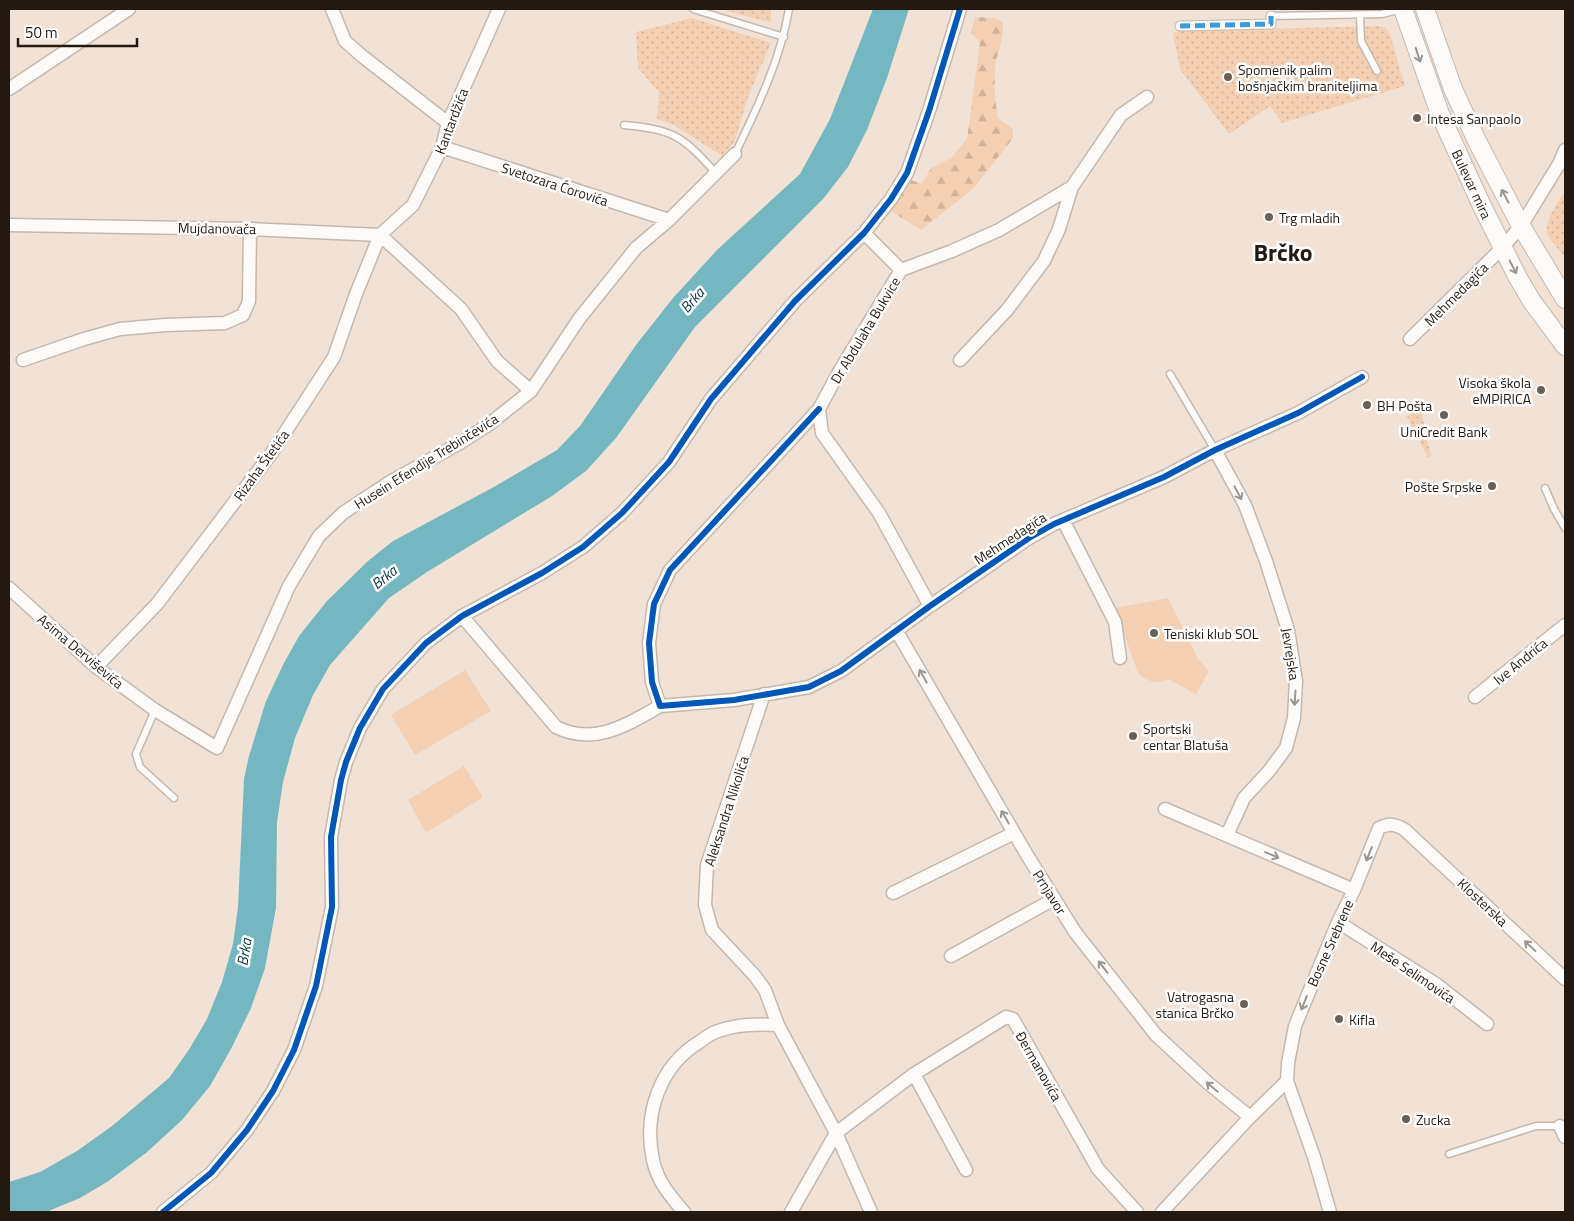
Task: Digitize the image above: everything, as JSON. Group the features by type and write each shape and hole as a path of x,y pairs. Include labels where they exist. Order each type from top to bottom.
{"main road":[{"name":"Bulevar mira","path":"1403,9 1440,114 1502,248 1531,300 1565,346"},
{"name":"Bulevar mira","path":"1425,9 1454,89 1497,182 1521,226 1565,298"}],"street":[{"path":"9,89 129,9"},
{"path":"332,9 345,41 448,123"},
{"name":"Kantardžića","path":"380,235 414,205 442,147 448,123 499,9"},
{"path":"163,1212 211,1173 247,1130 273,1091 290,1058 316,986 332,907 331,837 341,780 360,728 382,689 426,643 462,616 542,573 583,547 622,513 669,462 711,398 784,314 864,233 891,199 907,172 929,111 960,9"},
{"path":"1180,26 1271,24 1271,16"},
{"name":"Dr Abdulaha Bukvice","path":"660,706 652,682 649,643 654,604 670,570 820,409 839,372 901,270 952,251 999,230 1072,187 1121,115 1147,97"},
{"name":"Svetozara Ćorovića","path":"442,147 668,220"},
{"name":"Mehmedagića","path":"1410,340 1502,248 1521,226 1562,166 1565,150"},
{"name":"Husein Efendije Trebinčevića","path":"217,748 289,586 319,536 343,513 390,482 488,425 531,391 579,319 636,248 668,220 736,154"},
{"path":"960,360 1007,310 1044,261 1058,230 1072,187"},
{"name":"Mujdanovača","path":"9,225 250,229 380,235"},
{"path":"23,360 120,329 225,323 243,315 249,301 250,229"},
{"path":"864,233 901,270"},
{"path":"380,235 461,309 498,361 531,391"},
{"name":"Rizaha Štetića","path":"96,667 157,604 276,446 334,357 356,294 380,235"},
{"name":"Mehmedagića","path":"660,706 734,700 809,687 841,671 896,630 1029,538 1063,520 1164,477 1215,450 1298,413 1362,377"},
{"path":"820,409 822,433 879,513 930,606"},
{"name":"Jevrejska","path":"1215,450 1245,505 1266,561 1288,630 1296,681 1294,718 1286,748 1269,771 1244,798 1227,835"},
{"path":"1063,520 1115,622 1120,658"},
{"name":"Asima Derviševića","path":"9,588 96,667 155,710 217,748"},
{"path":"462,616 556,727 568,734 596,734 623,727 660,706"},
{"name":"Ive Andrića","path":"1475,697 1565,625"},
{"name":"Prnjavor","path":"896,630 1074,932 1156,1035 1208,1084 1250,1118"},
{"name":"Aleksandra Nikolića","path":"764,694 707,864 706,905 712,930 755,976 765,990 778,1025 836,1133 871,1212"},
{"path":"1165,809 1354,890"},
{"name":"Bosne Srebrene","path":"1330,1212 1314,1157 1287,1081 1288,1063 1295,1026 1379,828 1392,824 1399,826"},
{"name":"Klosterska","path":"1399,826 1565,980"},
{"path":"893,892 1014,833"},
{"path":"951,956 1054,899"},
{"name":"Meše Selimovića","path":"1338,922 1436,984 1487,1024"},
{"name":"Đermanovića","path":"836,1133 914,1074 1006,1017 1013,1019 1098,1169 1138,1212"},
{"path":"684,1212 666,1190 653,1162 649,1131 654,1100 668,1071 689,1048 716,1032 747,1024 778,1025"},
{"path":"914,1074 966,1170"},
{"path":"1162,1212 1287,1081"},
{"path":"791,1212 836,1133"}],"lane":[{"path":"693,9 784,37"},
{"path":"736,154 767,86 784,37 789,9"},
{"path":"1271,16 1382,14 1403,9"},
{"path":"1360,15 1361,41 1377,71"},
{"path":"624,125 649,127 672,133 691,145 716,173"},
{"path":"1170,374 1215,450"},
{"path":"1545,488 1565,528"},
{"path":"155,710 136,754 140,767 174,798"},
{"path":"1449,1154 1536,1126 1562,1131"}],"green space":[{"path":"721,9 771,9 771,23"},
{"path":"975,17 995,18 1003,22 1002,38 995,69 995,97 998,118 1013,129 1013,138 974,188 921,230 889,210 911,180 922,184 931,168 951,158 967,139 980,43 971,32"},
{"path":"692,18 771,43 748,97 735,141 722,156 674,125 657,119 659,92 638,68 636,32"},
{"path":"1380,26 1386,28 1390,34 1405,86 1282,123 1270,106 1229,134 1180,69 1173,33 1180,31"},
{"path":"1565,191 1565,258 1548,235 1547,225"},
{"path":"1415,404 1418,412 1421,411 1425,428 1423,429 1432,456 1427,457 1421,441 1416,431 1414,432 1407,416 1410,415 1406,407"},
{"name":"Teniski klub SOL","path":"1168,598 1198,659 1209,671 1196,694 1168,679 1160,682 1152,681 1138,673 1115,608"},
{"path":"465,670 491,711 415,755 391,715"},
{"path":"464,766 483,797 426,833 408,800"}],"water":[{"name":"Brka","path":"873,9 909,9 887,78 867,130 848,167 823,199 695,327 616,438 586,471 552,496 427,572 389,598 330,665 313,695 295,738 283,782 277,822 276,908 265,968 251,1008 210,1086 182,1120 146,1153 107,1182 80,1198 46,1212 9,1212 9,1182 40,1172 77,1151 112,1126 169,1078 207,1019 222,982 233,944 238,907 244,779 249,756 266,701 299,636 327,601 368,561 393,541 492,488 557,450 580,426 636,345 673,298 718,249 800,174 830,119"}],"marked path":[{"path":"1180,26 1271,24 1271,16"}],"cycle path":[{"path":"163,1212 211,1173 247,1130 273,1091 294,1050 316,986 332,907 331,837 341,780 360,728 383,689 426,643 462,616 542,573 583,547 622,513 669,462 711,399 795,301 864,233 891,199 907,173 929,111 960,9"},
{"path":"819,409 670,570 654,604 649,643 652,682 660,706 734,700 809,687 841,671 930,606 1029,538 1054,524 1164,477 1215,450 1298,413 1362,377"}],"place":[{"name":"Spomenik palim bošnjačkim braniteljima","path":"1228,77"},
{"name":"Intesa Sanpaolo","path":"1417,118"},
{"name":"Trg mladih","path":"1269,217"},
{"name":"Visoka škola eMPIRICA","path":"1541,390"},
{"name":"BH Pošta","path":"1367,405"},
{"name":"UniCredit Bank","path":"1444,415"},
{"name":"Pošte Srpske","path":"1492,486"},
{"name":"Teniski klub SOL","path":"1154,633"},
{"name":"Sportski centar Blatuša","path":"1133,736"},
{"name":"Vatrogasna stanica Brčko","path":"1244,1004"},
{"name":"Kifla","path":"1339,1019"},
{"name":"Zucka","path":"1406,1119"}],"district":[{"name":"Brčko","path":"1283,252"}]}
